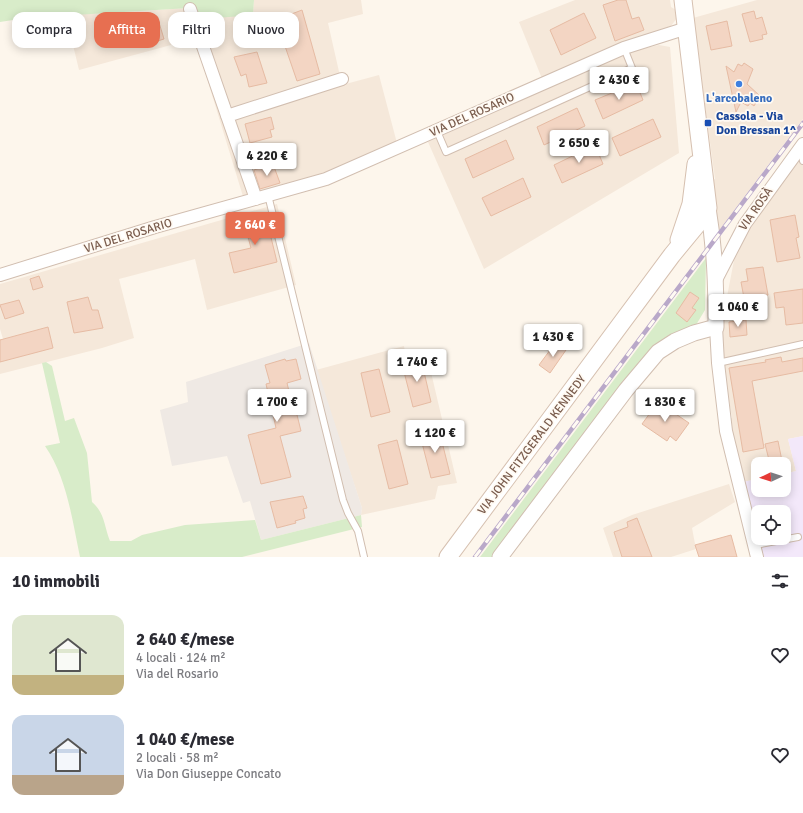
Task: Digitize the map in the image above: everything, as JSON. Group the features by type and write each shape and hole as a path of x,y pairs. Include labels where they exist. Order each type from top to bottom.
{"main road":[{"path":"683,0 708,206"},
{"name":"VIA JOHN FITZGERALD KENNEDY","path":"672,255 685,224 691,204 695,169 696,116"},
{"path":"691,204 698,201 708,206"},
{"name":"VIA JOHN FITZGERALD KENNEDY","path":"448,557 672,255 700,221 708,206"}],"street":[{"path":"190,8 256,198"},
{"name":"VIA DEL ROSARIO","path":"0,275 155,227 326,179 624,48 687,28"},
{"path":"227,116 342,79"},
{"name":"VIA ROSÀ","path":"717,278 745,224 802,146"},
{"path":"708,206 714,241 717,278 716,328 718,363 726,431 738,484 756,551"},
{"path":"500,557 626,390 658,352 675,341 694,333 716,328"}],"lane":[{"path":"437,131 446,152 632,68 624,48"},
{"path":"802,146 803,161"},
{"path":"268,195 343,500 358,531 364,557"},
{"path":"718,363 803,344"},
{"path":"756,551 798,537"}],"shaded area":[{"path":"254,0 361,0 363,14 328,23 342,85 379,75 398,147 245,203 197,48 225,48 225,12 168,12 168,46 160,48 160,12 121,12 189,8 233,13 233,48 299,48 299,12 253,12"},
{"path":"575,0 670,0 671,7 676,10 677,18 671,26 614,47 543,81 519,22"},
{"path":"757,0 803,0 803,119 717,233 710,181 715,179 693,18"},
{"path":"86,14 94,14 94,48 160,48 79,70 74,48 86,48"},
{"path":"659,45 670,47 679,153 484,269 428,142 588,69 637,50"},
{"path":"803,156 803,436 788,439 796,471 791,472 791,457 751,457 751,480 742,482 728,419 732,418 724,372 721,316 728,315 726,302 735,255 756,217"},
{"path":"277,204 296,285 207,310 195,259 119,279 134,338 102,348 0,374 0,339 3,339 0,329 0,284"},
{"path":"309,343 362,508 361,515 261,540 250,501 243,503 227,456 172,466 160,410 188,402 186,382"},
{"path":"404,346 406,359 426,351 457,483 438,486 435,499 361,515 362,508 316,370"},
{"path":"803,436 803,557 760,557 757,545 791,545 791,505 751,505 751,520 742,482 751,480 751,497 791,497 791,472 796,471 788,439"},
{"path":"729,484 735,502 692,528 696,549 671,557 613,557 603,528 632,515"}],"green space":[{"path":"0,0 254,0 253,12 233,12 233,17 225,17 225,12 190,12 189,8 124,12 94,12 94,14 86,14 86,12 12,12 12,20 0,22"},
{"path":"706,258 705,310 696,325 680,331 494,557 480,557"},
{"path":"46,362 52,366 65,421 74,418 87,453 92,502 102,515 110,541 131,541 142,535 185,525 255,520 261,540 361,515 362,527 242,557 80,557 64,485 45,446 60,443 42,363"}],"building":[{"path":"618,0 626,0 632,19 639,17 644,30 615,41 603,5"},
{"path":"302,10 320,74 297,81 286,48 299,48 299,12 297,12"},
{"path":"754,11 756,19 762,17 767,34 762,35 763,39 750,42 742,14"},
{"path":"584,13 596,38 561,55 550,30"},
{"path":"727,21 732,46 711,50 706,26"},
{"path":"160,26 164,39 160,40"},
{"path":"257,52 267,83 249,87 246,74 241,76 234,57"},
{"path":"744,63 753,69 747,84 760,96 754,106 750,103 748,106 741,102 736,112 726,66 734,72 738,64 742,66"},
{"path":"636,83 643,100 603,119 595,100"},
{"path":"577,108 585,126 544,145 537,127"},
{"path":"271,117 274,129 270,130 272,137 250,143 245,124"},
{"path":"653,119 661,137 620,156 612,138"},
{"path":"506,140 514,159 473,178 465,159"},
{"path":"595,145 603,164 562,183 554,165"},
{"path":"273,164 280,183 260,189 254,170"},
{"path":"523,178 531,197 491,216 482,198"},
{"path":"265,213 277,262 234,273 229,253 251,248 243,219"},
{"path":"795,215 799,237 796,238 800,258 777,262 770,220"},
{"path":"763,267 768,295 744,298 741,282 748,281 746,269"},
{"path":"39,276 43,287 33,290 30,279"},
{"path":"803,289 803,323 786,325 784,307 776,308 774,293"},
{"path":"690,292 699,298 692,308 696,310 687,322 676,313"},
{"path":"88,297 92,310 98,310 103,328 74,333 67,302"},
{"path":"19,300 24,313 5,319 0,305"},
{"path":"746,320 747,335 730,337 729,322"},
{"path":"48,327 53,348 0,362 0,340"},
{"path":"556,342 566,350 550,373 539,365"},
{"path":"781,357 782,362 803,358 803,371 752,381 764,448 743,452 729,368 766,362 765,360"},
{"path":"285,359 286,361 296,359 301,379 287,383 293,408 295,407 301,431 280,436 291,477 261,484 248,435 276,428 266,384 270,383 265,365"},
{"path":"421,359 431,402 413,407 402,364"},
{"path":"379,369 390,412 371,417 361,373"},
{"path":"658,402 689,423 676,441 670,436 667,441 642,424"},
{"path":"439,430 450,474 431,478 420,435"},
{"path":"397,440 408,484 389,489 378,445"},
{"path":"778,441 781,457 768,457 765,444"},
{"path":"303,496 307,508 303,509 305,518 295,521 296,523 277,528 270,502"},
{"path":"637,518 652,557 622,557 614,532 628,527 627,522"},
{"path":"731,535 737,557 699,557 695,545"}],"railway":[{"path":"475,557 803,123"}],"place":[{"name":"L'arcobaleno","path":"739,84"},
{"name":"Cassola - Via Don Bressan 1^","path":"708,123"}]}
